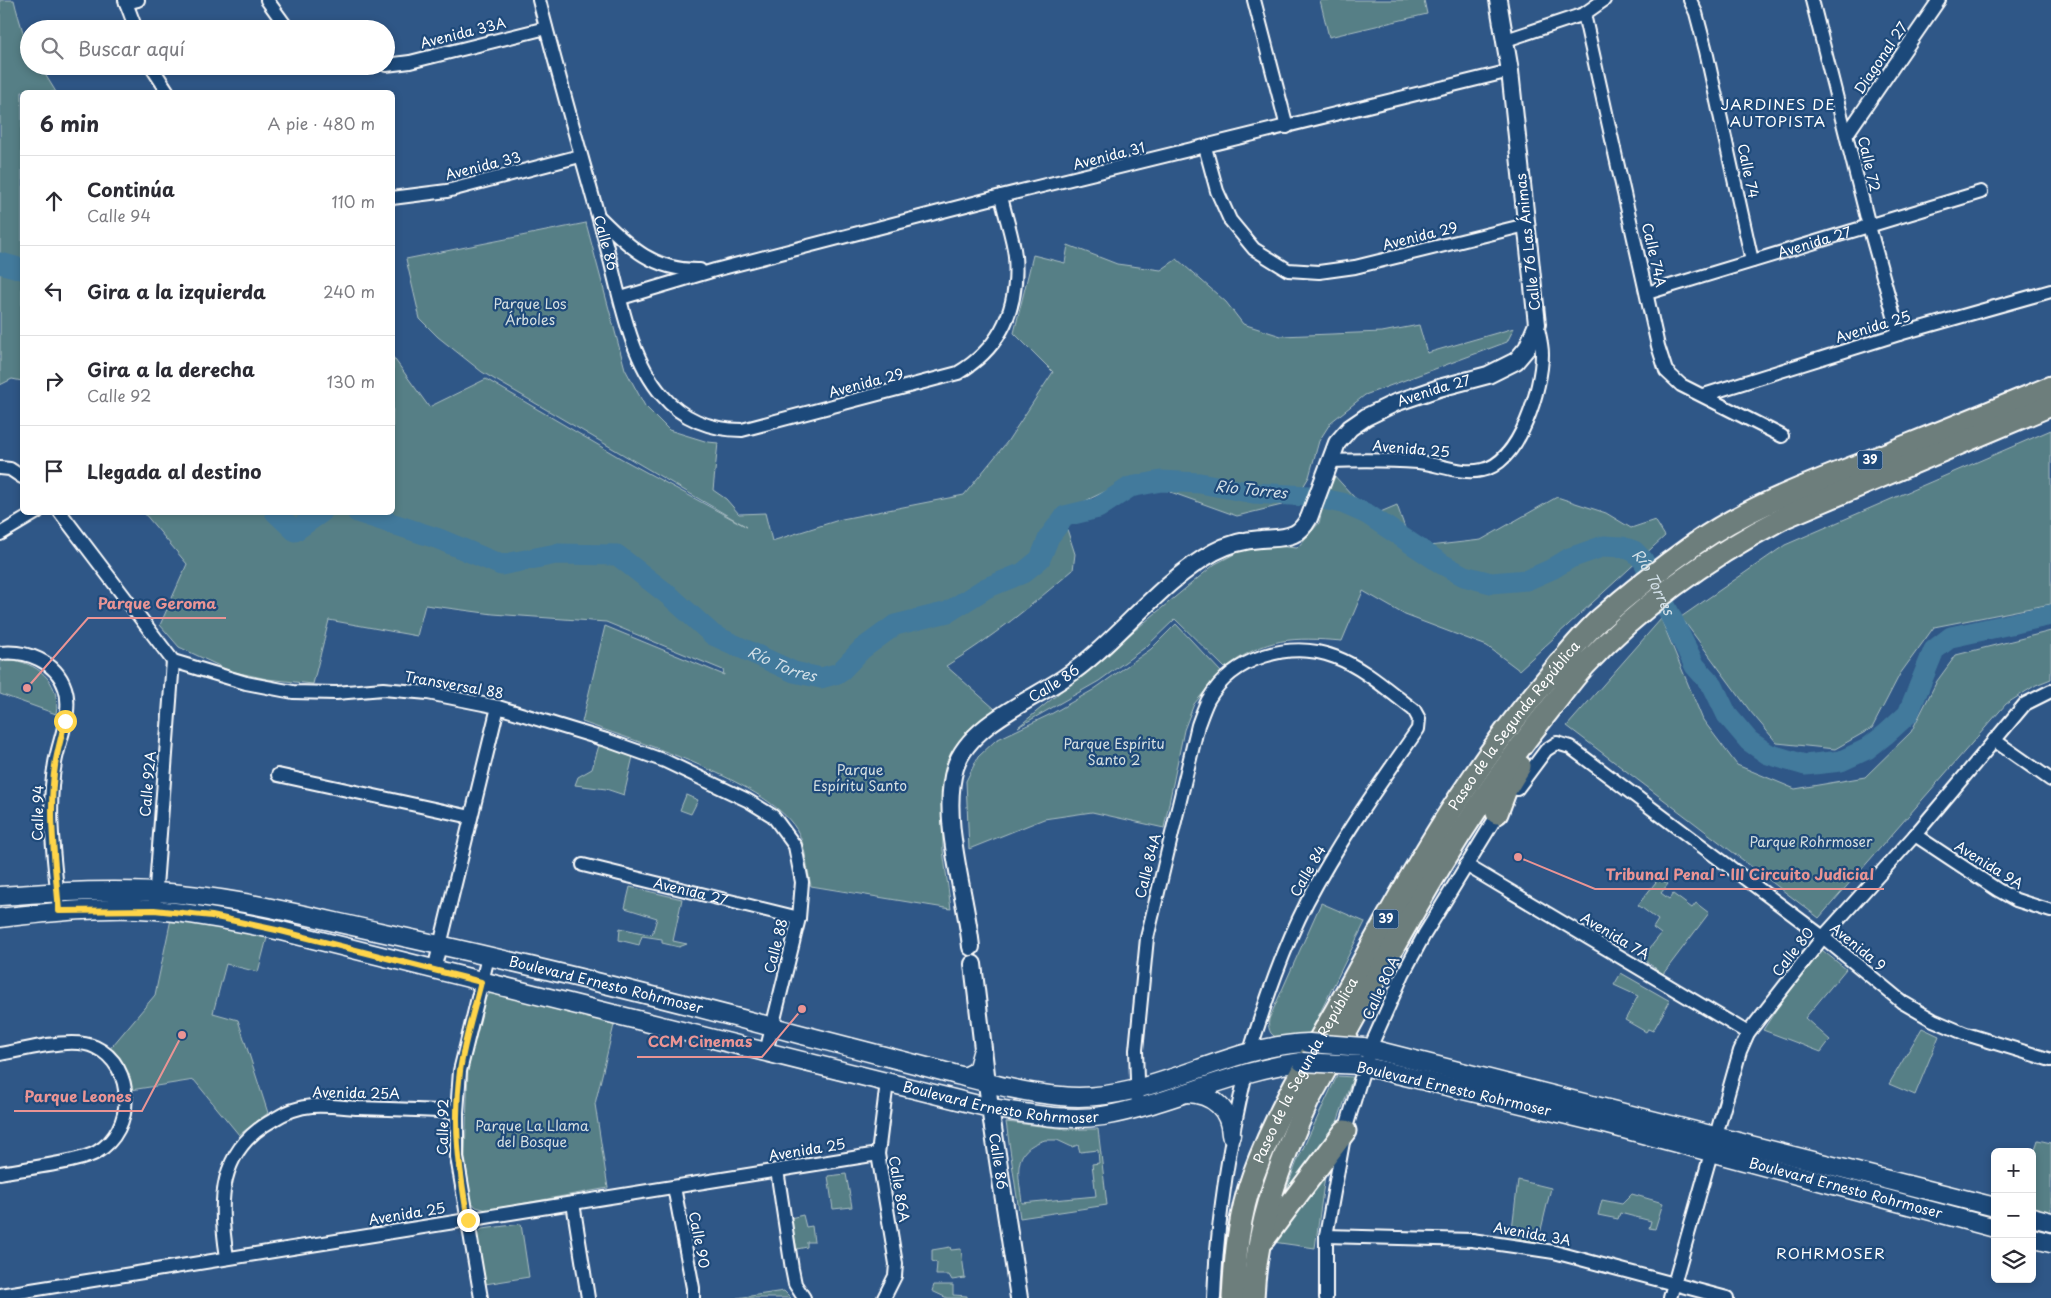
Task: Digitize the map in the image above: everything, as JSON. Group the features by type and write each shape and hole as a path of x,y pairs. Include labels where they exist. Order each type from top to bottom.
{"highway":[{"name":"Paseo de la Segunda República","path":"1233,1298 1234,1269 1241,1226 1252,1179 1291,1092 1417,862 1457,799 1501,736 1570,651 1598,622 1634,591 1695,544 1737,518 1789,493 2051,388"},
{"name":"Paseo de la Segunda República","path":"1254,1298 1258,1247 1272,1190 1292,1137 1313,1093 1436,871 1473,811 1517,749 1585,665 1618,633 1650,606 1706,563 1746,538 1787,516 2051,405"},
{"path":"1497,812 1506,789 1558,698"},
{"path":"1258,1247 1345,1131"}],"main road":[{"name":"Boulevard Ernesto Rohrmoser","path":"0,896 57,892 155,892 214,898 440,945 771,1026 965,1077 1060,1096 1095,1097 1138,1089 1250,1051 1280,1044 1307,1043 1367,1047 1714,1143 1991,1227"},
{"name":"Boulevard Ernesto Rohrmoser","path":"0,918 59,911 154,910 212,916 272,929 990,1108 1057,1118 1092,1117 1138,1109 1246,1073 1277,1065 1302,1062 1362,1066 1991,1206"},
{"path":"1246,1073 1252,1062 1307,1043"},
{"path":"965,1077 977,1071 982,1052"},
{"path":"1187,1093 1206,1096 1222,1108 1231,1125 1232,1135"},
{"path":"2036,1218 2051,1222"},
{"path":"2036,1239 2051,1243"}],"street":[{"path":"132,20 125,2 138,0"},
{"path":"267,0 281,20"},
{"name":"Calle 86","path":"539,0 580,156 637,355 662,396 676,409 707,427 742,430"},
{"path":"1254,0 1287,127"},
{"name":"Calle 76 Las Ánimas","path":"1488,469 1506,455 1521,433 1534,398 1542,355 1510,71 1498,0"},
{"path":"1506,40 1584,14 1604,0"},
{"name":"Calle 74","path":"1690,0 1696,13 1706,52 1752,261"},
{"name":"Calle 72","path":"1812,0 1869,226 1899,334"},
{"name":"Diagonal 27","path":"1847,134 1939,0"},
{"name":"Calle 74A","path":"1584,14 1658,346 1666,371 1681,385 1782,436"},
{"name":"Avenida 33A","path":"395,64 410,62 546,28"},
{"name":"Avenida 31","path":"621,298 715,270 1001,196 1510,71"},
{"path":"157,75 167,90"},
{"name":"Avenida 29","path":"1205,147 1217,192 1230,220 1254,249 1288,270 1319,272 1355,267 1526,226"},
{"name":"Avenida 33","path":"395,198 447,191 580,156"},
{"name":"Avenida 27","path":"1647,293 1981,192"},
{"name":"Avenida 29","path":"742,430 958,373 976,362 991,348 1011,312 1016,283 1015,255 1001,196"},
{"name":"Avenida 31","path":"598,217 624,242 644,257 668,267 690,270 715,270"},
{"name":"Avenida 25","path":"1704,395 1899,334 2051,291"},
{"name":"Avenida 27","path":"1310,518 1321,483 1337,444 1350,428 1366,417 1439,388 1488,375 1516,361 1527,348 1537,324"},
{"name":"Avenida 25","path":"1331,460 1420,462 1468,470 1488,469"},
{"path":"0,468 10,469 20,476"},
{"path":"0,534 32,515"},
{"path":"62,515 173,661"},
{"name":"Calle 86","path":"971,947 951,820 952,783 956,766 966,750 988,726 1065,677 1106,644 1188,568 1215,551 1234,544 1294,534 1303,528 1310,518"},
{"name":"Calle 84A","path":"1138,1109 1138,1024 1147,938 1195,733 1209,699 1231,674 1257,658 1283,651 1307,650 1336,657 1360,670 1414,710 1419,719"},
{"name":"Calle 94","path":"0,653 14,651 33,656 46,663 58,674 66,689 67,704 53,784 52,840 59,911"},
{"name":"Transversal 88","path":"173,661 246,683 293,692 336,693 392,690 428,693 498,707 606,740 666,761 747,800 773,816 795,846"},
{"name":"Calle 92A","path":"154,910 173,661"},
{"name":"Calle 80","path":"1670,1298 1740,1050 1748,1033 1823,937 1915,835 2025,704 2051,691"},
{"path":"434,970 498,707"},
{"name":"Calle 84","path":"1250,1051 1272,982 1307,902 1332,858 1418,728 1419,719"},
{"path":"1994,740 2051,780"},
{"name":"Calle 80A","path":"1326,1298 1326,1236 1345,1131 1367,1047 1403,974 1497,812 1546,750 1557,743 1570,747"},
{"name":"Avenida 9","path":"1570,747 1823,937 1902,1002 1933,1020 1966,1034 2051,1060"},
{"path":"278,775 471,816"},
{"name":"Avenida 9A","path":"1915,835 1998,890 2016,900 2051,911"},
{"name":"Calle 88","path":"766,1052 799,918 802,882 795,846"},
{"name":"Avenida 27","path":"583,865 799,918"},
{"name":"Avenida 7A","path":"1466,866 1748,1033"},
{"name":"Calle 92","path":"480,1298 457,1157 458,1112 460,1071 488,957"},
{"name":"Calle 86","path":"973,964 982,1052 1019,1298"},
{"path":"0,1054 76,1043 94,1047 118,1069 126,1088 126,1101 117,1133 97,1152 0,1173"},
{"path":"1214,1298 1216,1249 1232,1135 1246,1073"},
{"name":"Calle 86A","path":"884,1298 890,1289 896,1264 878,1154 887,1082"},
{"name":"Avenida 25A","path":"226,1257 221,1220 222,1193 229,1170 240,1145 258,1128 286,1112 310,1106 458,1112"},
{"name":"Avenida 25","path":"0,1295 226,1257 878,1154"},
{"path":"777,1170 795,1284 804,1298"},
{"name":"Calle 90","path":"674,1187 693,1288 693,1298"},
{"path":"573,1203 588,1298"},
{"name":"Avenida 3A","path":"1326,1236 1472,1240 1554,1252 1727,1298"}],"green space":[{"path":"0,0 14,0 20,21 20,75 46,75 55,90 20,90 20,381 12,379 0,385"},
{"path":"1320,0 1424,0 1427,14 1329,37"},
{"path":"586,223 625,369 645,406 669,430 708,442 718,443 713,490 726,499 739,514 765,513 772,541 842,519 964,495 1007,442 1053,372 1014,333 1033,255 1065,263 1068,245 1117,264 1161,270 1177,259 1226,302 1243,324 1281,336 1382,332 1419,325 1427,353 1514,328 1507,342 1365,395 1331,422 1319,441 1309,477 1294,502 1237,516 1165,490 1127,481 1079,504 1066,526 1075,554 1073,570 996,632 946,666 995,709 964,737 953,760 942,797 943,850 951,909 811,886 805,853 799,834 785,815 762,798 734,781 668,752 582,722 605,626 724,675 723,670 606,622 493,614 425,605 417,636 329,620 313,684 267,679 230,671 179,647 160,625 187,564 146,515 395,515 395,360 429,407 486,379 622,459 747,527 482,372 438,337 420,319 406,259"},
{"path":"2051,430 2051,604 1934,627 1900,674 1872,728 1835,749 1777,743 1750,711 1681,617 1785,545"},
{"path":"1331,472 1354,497 1378,513 1397,505 1406,531 1429,546 1481,540 1557,497 1606,513 1631,528 1655,520 1665,536 1519,670 1487,646 1405,615 1363,591 1342,641 1309,639 1280,641 1254,650 1225,668 1175,619 1147,646 1099,681 1018,727 1215,564 1254,544 1297,548 1319,523"},
{"name":"Parque Rohrmoser","path":"1661,619 1703,720 1737,765 1795,789 1865,777 1911,732 1937,681 1956,655 2051,631 2051,679 2036,685 2006,704 1819,918 1567,726"},
{"name":"Parque Espíritu Santo 2","path":"1176,624 1221,672 1194,704 1184,730 1164,828 1092,812 1044,819 969,849 966,781 978,757 996,740 1051,714 1093,690 1151,649"},
{"path":"13,660 33,666 47,678 55,694 56,714 0,694 0,662"},
{"path":"600,742 634,752 624,795 606,789 575,785 578,777 592,769"},
{"path":"686,795 698,800 691,814 680,810"},
{"path":"1659,878 1668,884 1661,893 1669,899 1673,894 1692,908 1696,903 1709,913 1663,974 1642,958 1661,934 1653,928 1658,920 1638,905"},
{"path":"630,887 682,899 673,941 687,944 679,947 662,943 662,939 642,936 639,945 619,940 620,928 652,935 657,918 625,908"},
{"path":"1321,903 1365,922 1308,1037 1280,1038 1271,1033 1269,1019"},
{"path":"171,919 268,934 258,972 226,964 213,1013 238,1020 268,1113 239,1135 194,1080 131,1090 123,1067 108,1051 155,995"},
{"path":"1822,950 1846,969 1805,1018 1830,1040 1821,1052 1763,1030 1787,993"},
{"path":"1621,973 1670,1001 1653,1031 1648,1029 1646,1032 1625,1020 1638,996 1614,985"},
{"name":"Parque La Llama del Bosque","path":"493,991 615,1021 595,1104 608,1188 487,1210 476,1207 470,1200 465,1156 468,1069 485,998"},
{"path":"1922,1028 1939,1036 1915,1095 1889,1084"},
{"path":"1337,1076 1353,1077 1328,1148 1276,1216 1298,1159"},
{"path":"1006,1122 1066,1129 1098,1129 1107,1205 1020,1218","holes":["1045,1140 1057,1140 1072,1147 1078,1145 1080,1152 1098,1150 1099,1163 1092,1164 1096,1196 1022,1203 1019,1173 1022,1157 1026,1150 1034,1144"]},
{"path":"2038,1140 2051,1143 2051,1213 2036,1209 2035,1148"},
{"path":"1326,1169 1315,1248 1273,1242"},
{"path":"846,1174 852,1207 833,1209 828,1176"},
{"path":"1518,1180 1551,1188 1538,1242 1511,1237"},
{"path":"1632,1194 1663,1203 1655,1229 1649,1228 1651,1221 1620,1213 1618,1219 1598,1215 1602,1200 1622,1204"},
{"path":"803,1215 806,1227 812,1226 814,1242 807,1242 807,1247 797,1249 790,1218"},
{"path":"521,1224 529,1277 485,1284 477,1234 482,1229"},
{"path":"950,1247 951,1250 961,1249 965,1278 952,1280 949,1275 936,1275 937,1263 932,1261 932,1250"},
{"path":"934,1285 953,1285 953,1295 967,1296 967,1298 947,1298 932,1291"},
{"path":"784,1291 791,1298 737,1298"}],"waterway":[{"name":"Río Torres","path":"0,263 20,268"},
{"name":"Río Torres","path":"366,515 439,539 501,565 556,554 617,555 671,597 713,635 794,672 821,678 839,673 862,649 895,625 948,612 986,588 1023,573 1040,559 1049,537 1065,516 1098,508 1130,487 1161,481 1200,483 1253,493 1308,496 1342,503 1367,514 1442,564 1464,576 1491,583 1527,580 1552,569 1570,558 1604,546 1622,547 1634,551 1643,560 1695,666 1713,686 1727,715 1749,741 1768,754 1805,765 1841,761 1867,749 1886,734 1908,714 1934,650 1951,637 2051,615"},
{"name":"Río Torres","path":"278,515 295,531 318,515"}],"place":[{"name":"Parque Geroma","path":"27,688"},
{"name":"Tribunal Penal - III Circuito Judicial","path":"1518,857"},
{"name":"CCM Cinemas","path":"802,1009"},
{"name":"Parque Leones","path":"182,1035"}],"district":[{"name":"JARDINES DE AUTOPISTA","path":"1778,114"},
{"name":"ROHRMOSER","path":"1831,1254"}],"route":[{"path":"65,721 55,763 53,784 52,840 59,911 154,910 212,916 281,931 481,982 460,1071 457,1157 468,1220"}],"park label":[{"name":"Parque Los Árboles","path":"530,312"},
{"name":"Parque Espíritu Santo","path":"860,778"}]}
